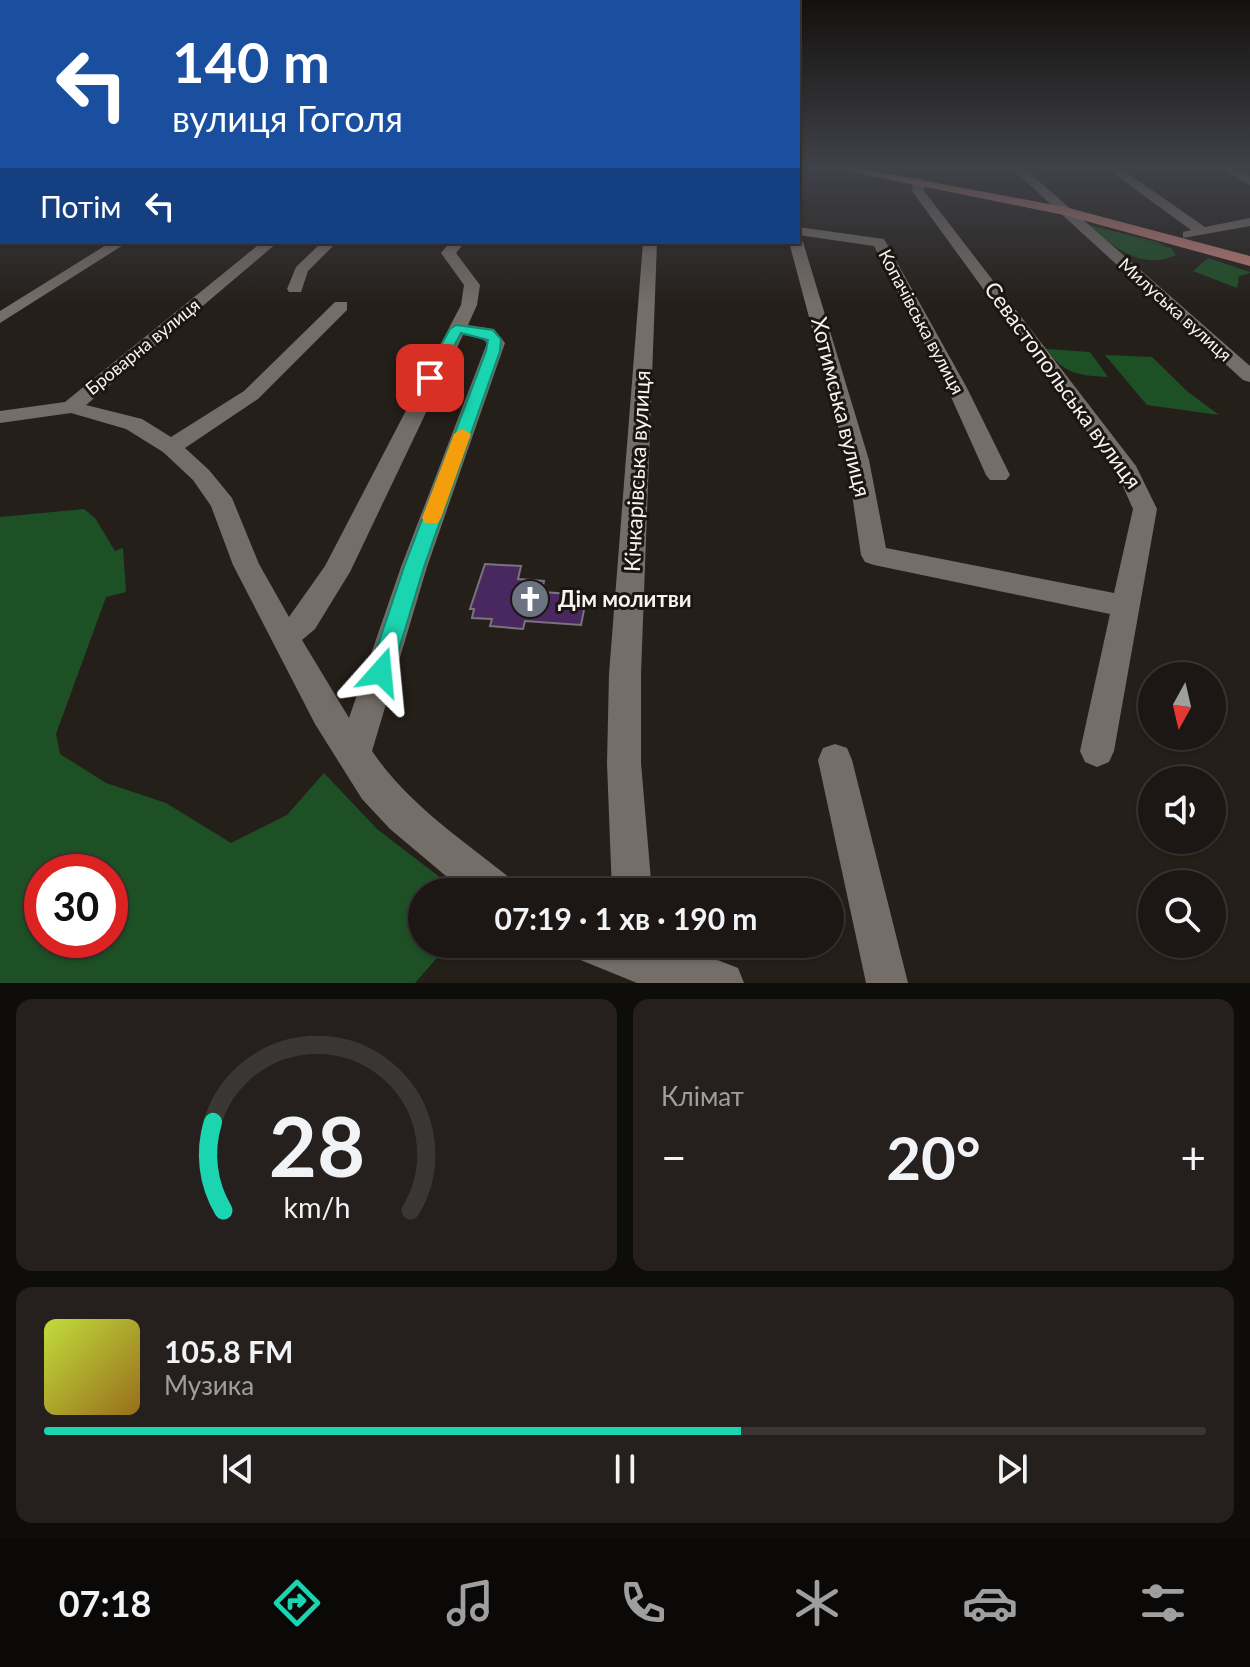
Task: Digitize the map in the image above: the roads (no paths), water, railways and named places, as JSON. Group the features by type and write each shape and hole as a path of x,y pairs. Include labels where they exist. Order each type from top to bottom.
{"main road":[{"path":"1077,214 1250,261"}],"street":[{"name":"Севастопольська вулиця","path":"935,214 1061,378 1137,486 1145,509 1097,751"},
{"name":"Милуська вулиця","path":"1068,214 1250,376"},
{"path":"1177,214 1202,232"},
{"path":"1174,238 1250,222"},
{"name":"Копачівська вулиця","path":"800,231 879,242 957,388 998,475"},
{"path":"0,318 118,244"},
{"name":"Броварна вулиця","path":"0,417 71,407 269,244"},
{"path":"295,289 301,270 328,244"},
{"path":"287,635 305,621 336,572 456,329 473,289 448,253 456,244"},
{"name":"Кічкарівська вулиця","path":"631,878 624,763 625,674 650,244"},
{"name":"Хотимська вулиця","path":"797,244 858,460 874,555 1128,607"},
{"path":"171,447 251,395 341,306"},
{"path":"354,753 414,567 496,343 488,333 456,329"},
{"path":"71,407 134,424 171,447 223,504 246,565 287,635 327,714 375,787 403,816 479,878"},
{"path":"835,760 887,983"},
{"path":"638,963 723,983"}],"place":[{"name":"Дім молитви","path":"530,599"}]}
